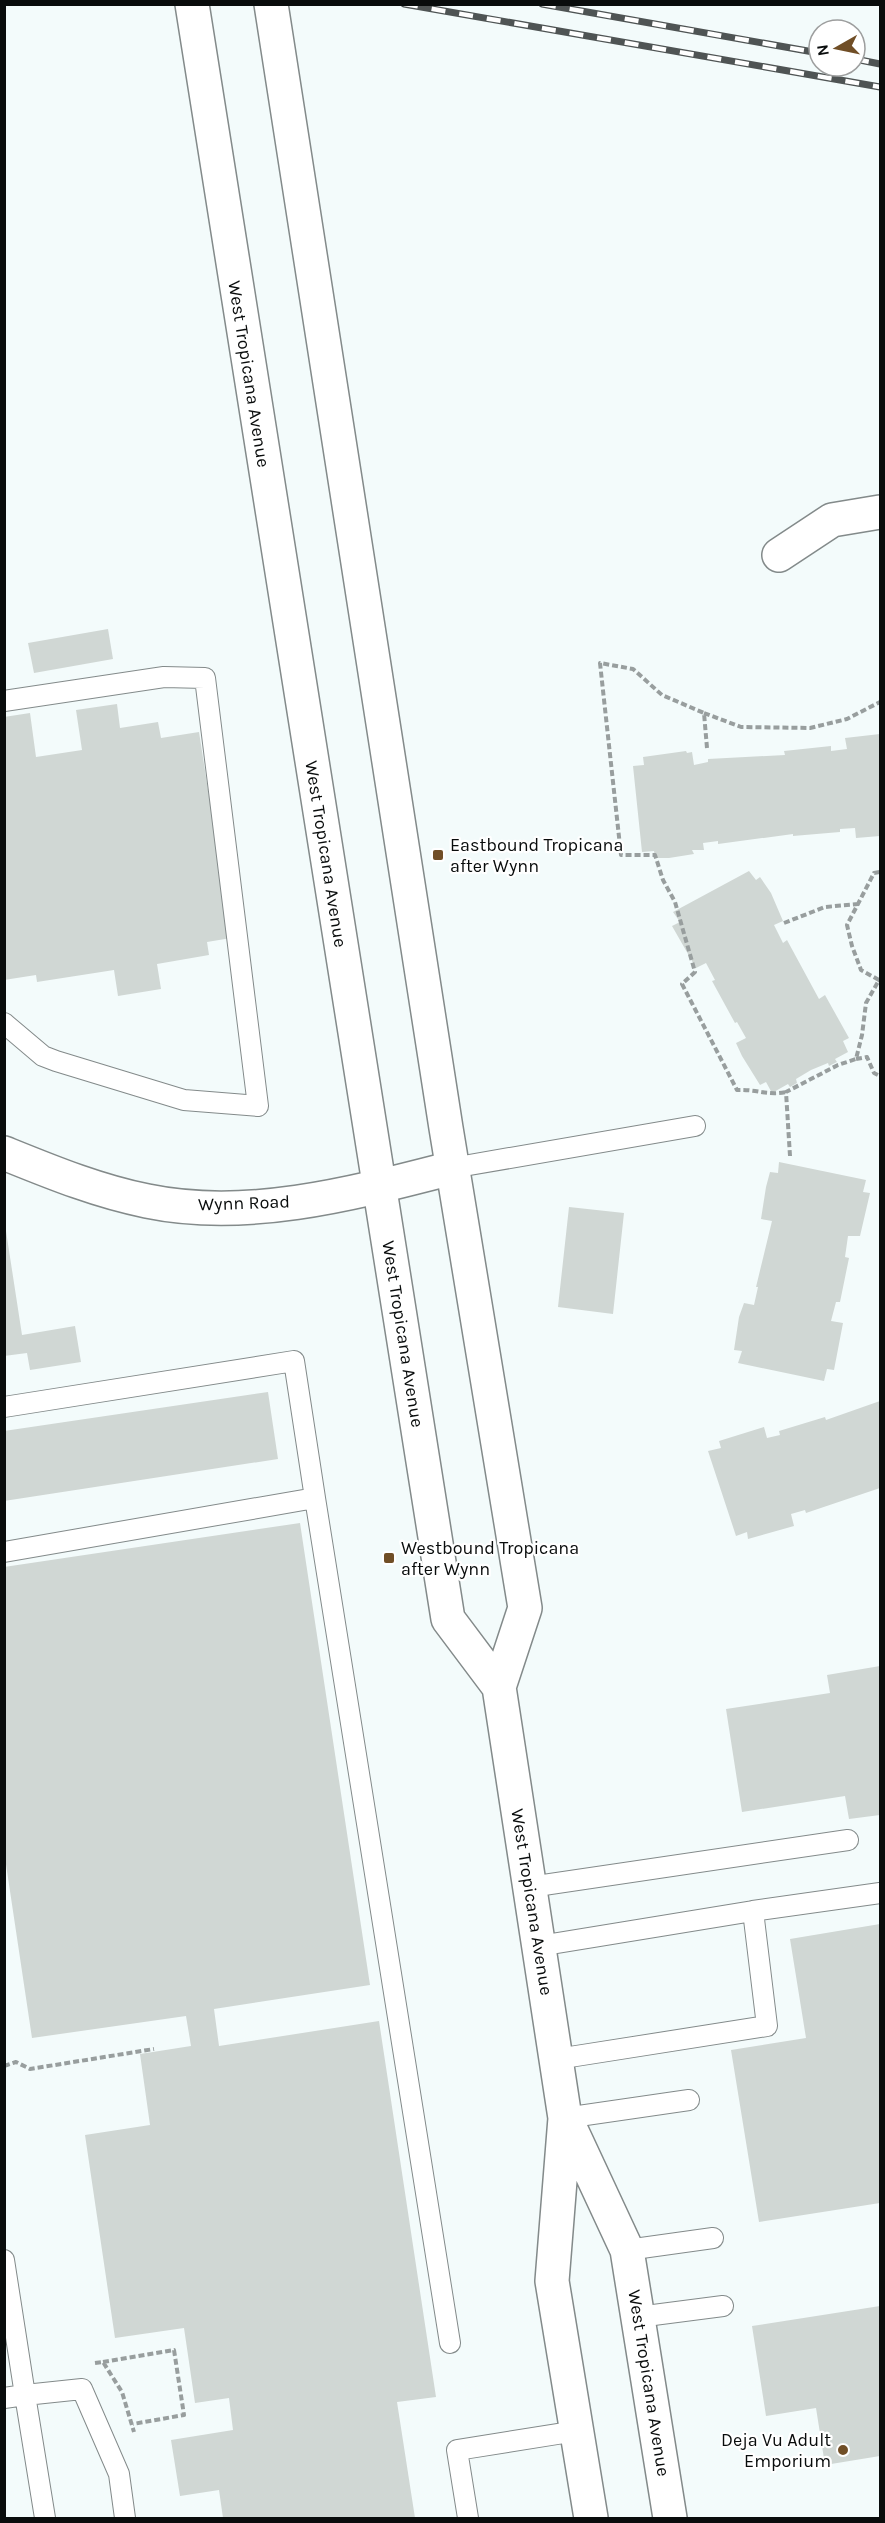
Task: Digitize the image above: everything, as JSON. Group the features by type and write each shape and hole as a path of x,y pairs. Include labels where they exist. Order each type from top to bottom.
{"main road":[{"name":"West Tropicana Avenue","path":"192,4 280,574 448,1619 499,1687"},
{"name":"West Tropicana Avenue","path":"272,4 453,1168 525,1608 499,1687 566,2118 552,2282 591,2518"},
{"path":"779,555 832,520 880,512"},
{"name":"Wynn Road","path":"4,1153 79,1183 148,1201 213,1208 263,1205 380,1187 453,1168"},
{"name":"West Tropicana Avenue","path":"566,2118 627,2250 670,2518"}],"lane":[{"path":"4,701 164,677 205,678 258,1106 184,1100 56,1061 43,1056 4,1023"},
{"path":"453,1168 695,1126"},
{"path":"4,1407 294,1361 450,2343"},
{"path":"4,1552 315,1498"},
{"path":"530,1887 848,1840"},
{"path":"539,1946 880,1893"},
{"path":"557,2059 767,2026 753,1911"},
{"path":"566,2118 689,2100"},
{"path":"627,2250 712,2238"},
{"path":"4,2260 45,2518"},
{"path":"638,2317 723,2306"},
{"path":"4,2398 82,2389 118,2474 125,2518"},
{"path":"468,2518 457,2450 576,2431"}],"path":[{"path":"880,702 846,718 810,728 741,727 662,696 633,669 600,663 621,855 656,855 663,880 675,902 695,972 682,984 737,1090 754,1089 770,1095 786,1092 838,1065 867,1057 874,1073 880,1076"},
{"path":"704,713 707,748"},
{"path":"856,1059 866,1003 880,980 861,970 847,925 874,873 880,872"},
{"path":"784,923 825,906 859,904"},
{"path":"786,1092 790,1156"},
{"path":"4,2066 16,2062 30,2068 154,2049"},
{"path":"103,2362 174,2350 184,2415 133,2424"}],"building":[{"path":"108,629 113,659 34,673 28,643"},
{"path":"117,704 120,728 158,722 161,738 199,732 231,938 207,942 209,955 157,964 161,989 118,996 114,970 37,982 36,975 4,980 4,717 30,713 36,757 82,750 76,710"},
{"path":"880,734 880,836 856,838 855,828 840,829 840,832 793,836 793,834 718,844 718,841 703,843 704,850 692,850 694,854 669,858 655,858 654,851 642,852 633,766 644,765 643,757 686,751 687,753 692,752 694,765 708,762 708,759 785,755 784,751 831,746 831,751 847,749 845,738"},
{"path":"749,871 756,880 760,877 771,893 783,921 774,925 783,943 787,940 819,999 825,995 849,1038 843,1041 848,1052 835,1059 837,1062 811,1070 796,1079 797,1083 790,1087 788,1084 772,1093 766,1082 760,1085 742,1056 736,1043 746,1038 712,981 715,980 706,963 696,968 672,926 680,922 673,912"},
{"path":"779,1162 866,1180 863,1192 870,1193 860,1236 848,1236 845,1257 849,1258 840,1302 836,1302 831,1321 843,1323 834,1370 827,1369 824,1381 738,1363 742,1351 734,1350 739,1317 744,1303 754,1305 758,1287 756,1287 772,1221 761,1219 766,1187 770,1172 778,1173"},
{"path":"569,1207 624,1213 613,1314 558,1307"},
{"path":"6,1231 22,1335 75,1326 81,1362 30,1370 27,1353 4,1356"},
{"path":"268,1392 278,1459 4,1501 4,1431"},
{"path":"880,1401 880,1488 806,1513 805,1510 791,1514 794,1526 748,1539 747,1532 736,1536 708,1451 721,1448 719,1441 764,1427 767,1438 780,1435 779,1431 825,1417 826,1420"},
{"path":"300,1523 370,1985 214,2009 219,2046 379,2021 436,2397 397,2402 415,2518 223,2518 219,2490 180,2496 171,2440 233,2430 229,2398 195,2403 184,2328 115,2338 85,2135 150,2125 140,2054 191,2046 186,2016 32,2038 4,1851 4,1567"},
{"path":"880,1666 880,1815 849,1819 845,1796 742,1812 726,1709 830,1693 827,1675"},
{"path":"880,1924 880,2203 759,2222 731,2050 806,2038 790,1939"},
{"path":"880,2306 880,2456 825,2465 816,2408 766,2416 752,2326"}],"railway":[{"path":"404,4 880,87"},
{"path":"542,4 807,51"},
{"path":"867,61 880,64"}],"place":[{"name":"Eastbound Tropicana after Wynn","path":"438,855"},
{"name":"Westbound Tropicana after Wynn","path":"389,1558"},
{"name":"Deja Vu Adult Emporium","path":"843,2450"}]}
